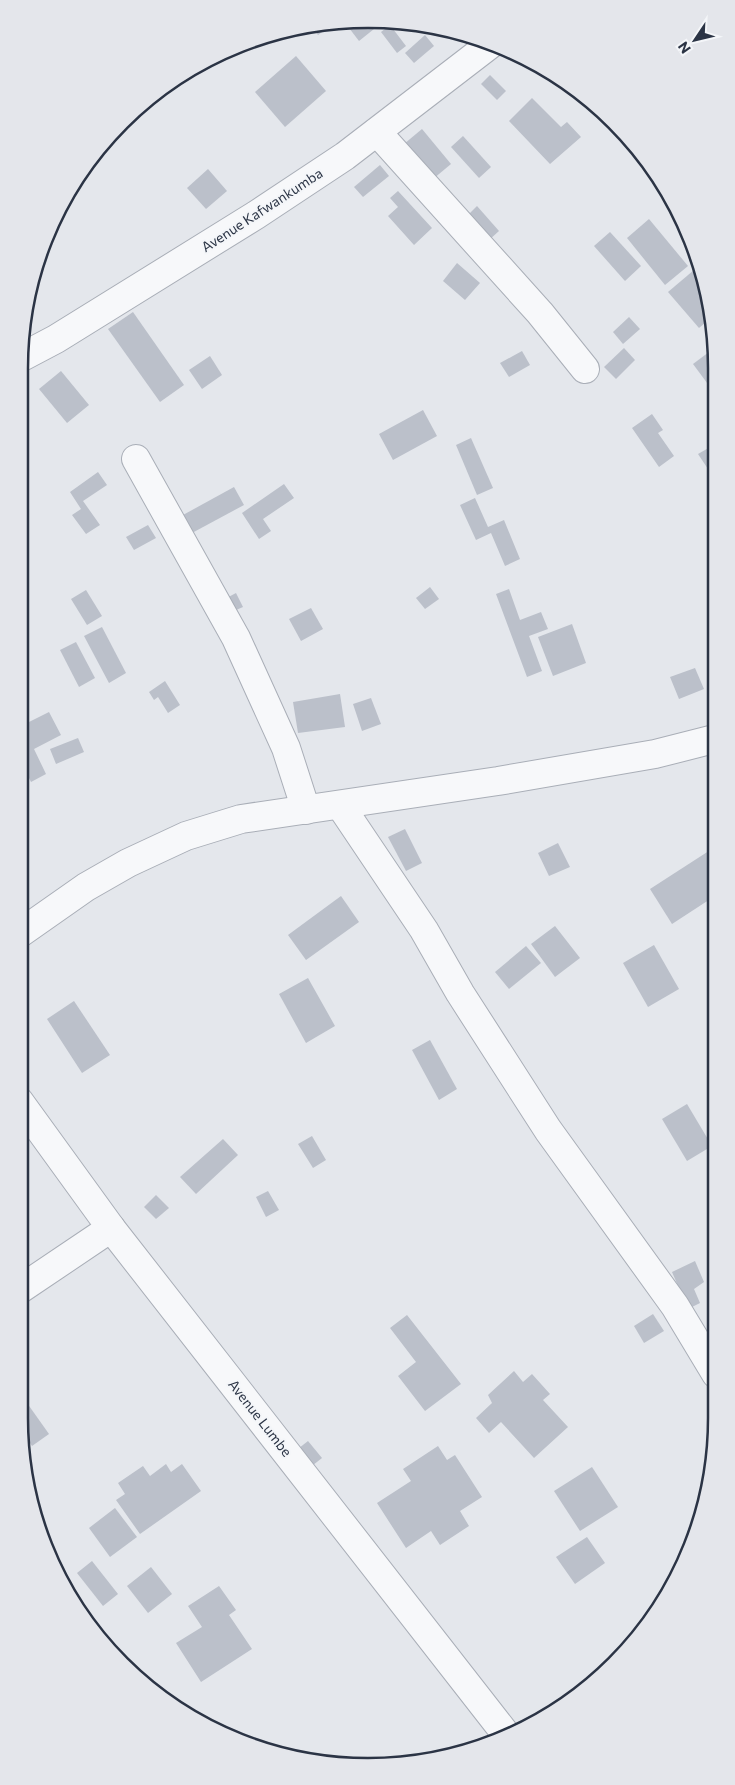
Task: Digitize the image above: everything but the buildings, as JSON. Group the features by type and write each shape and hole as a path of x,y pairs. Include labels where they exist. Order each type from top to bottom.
{"street":[{"name":"Avenue Kafwankumba","path":"28,354 56,339 256,215 345,156 485,49"},
{"path":"378,132 540,313 585,369"},
{"path":"136,459 236,638 286,748 306,810"},
{"path":"28,928 94,882 128,863 186,836 241,819 488,782 655,754 708,741"},
{"path":"340,805 424,930 460,994 548,1130 675,1306 708,1361"},
{"name":"Avenue Lumbe","path":"28,1113 111,1228 502,1730"},
{"path":"28,1284 111,1228"}]}
